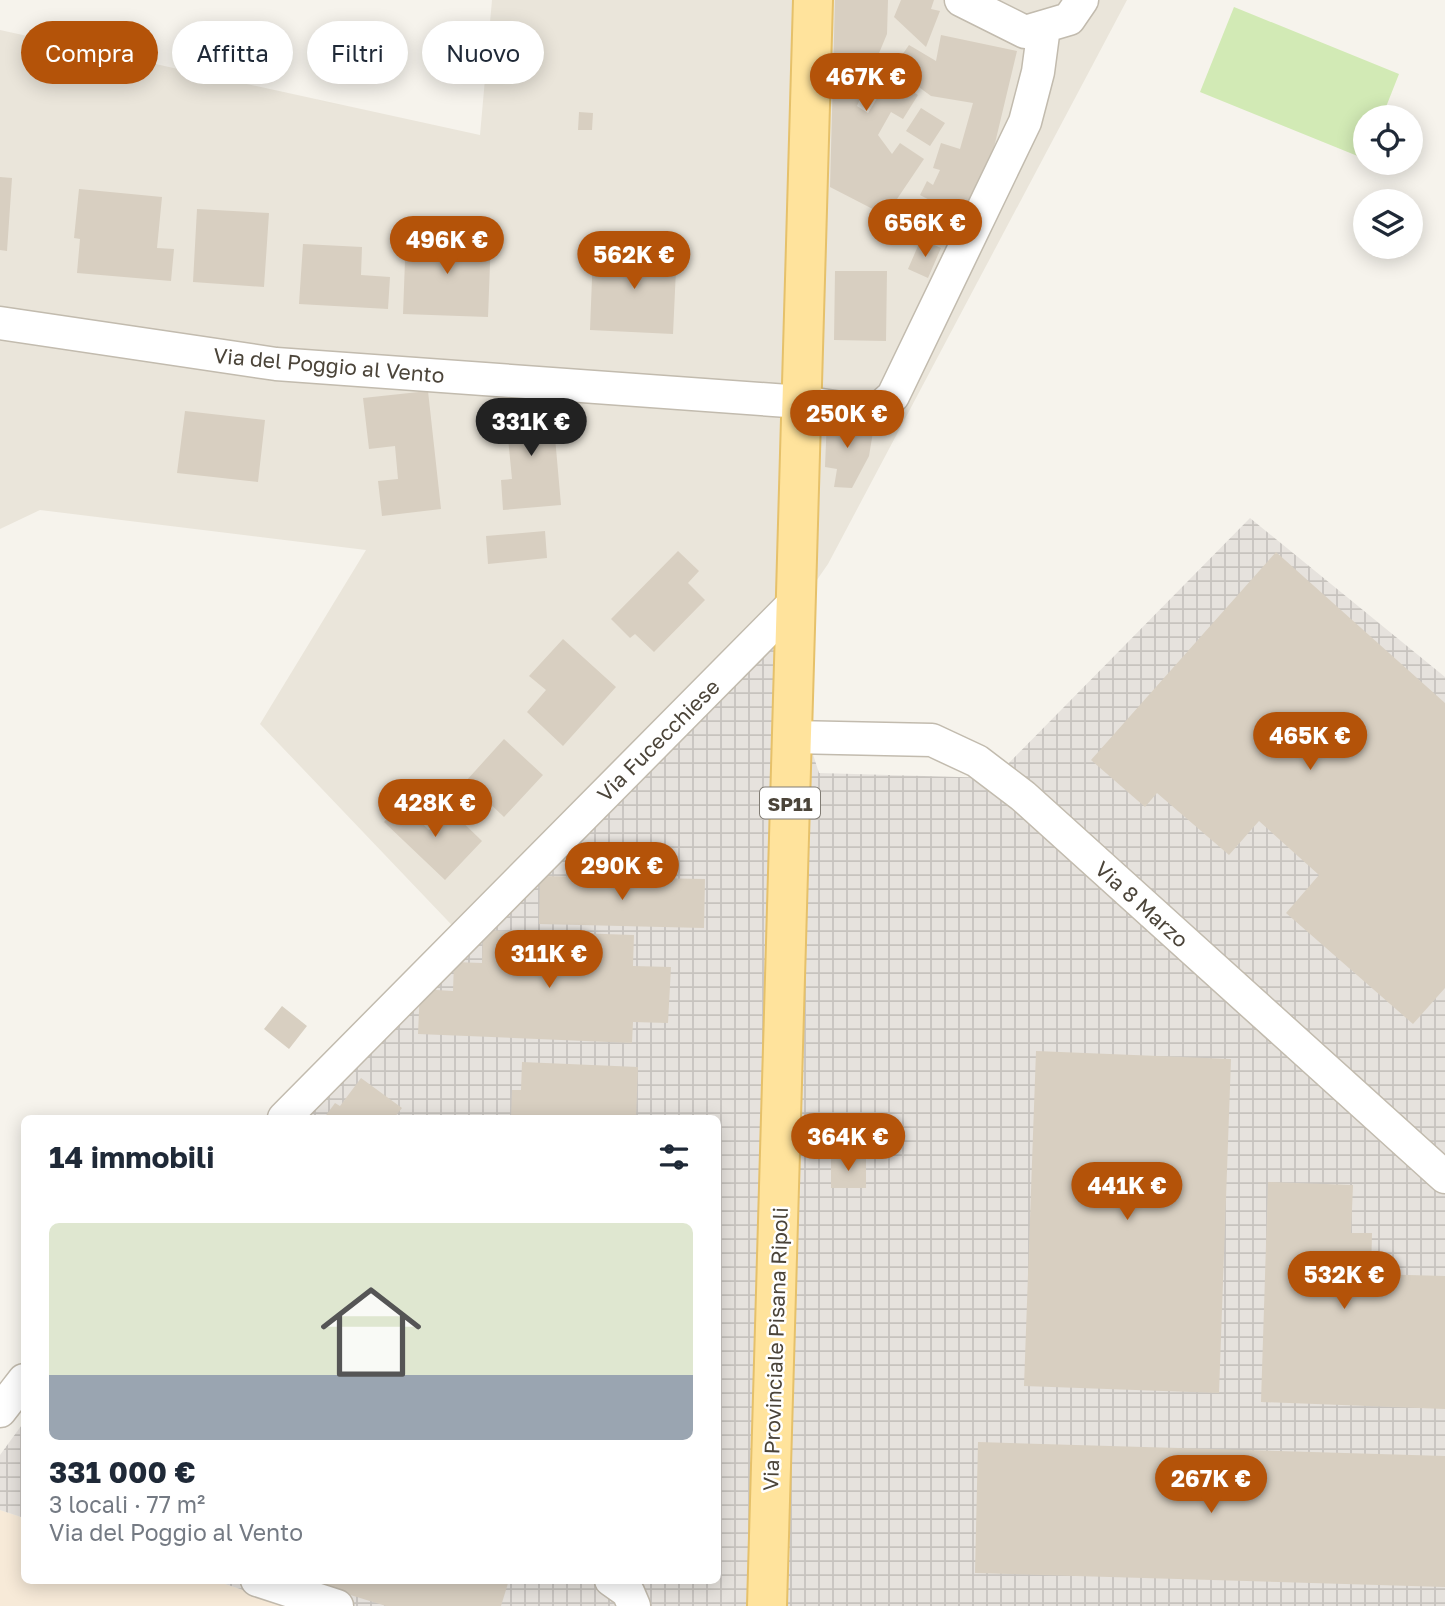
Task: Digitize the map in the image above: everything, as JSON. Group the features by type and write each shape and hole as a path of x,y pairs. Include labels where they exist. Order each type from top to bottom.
{"main road":[{"name":"Via Provinciale Pisana Ripoli","path":"766,1606 813,0"}],"street":[{"path":"961,0 1025,32 1069,19 1082,0"},
{"name":"Via del Poggio al Vento","path":"8,330 276,364 803,402 874,413 893,396 1025,122 1038,72 1044,27"},
{"name":"Via Fucecchiese","path":"287,1115 796,601"},
{"name":"Via 8 Marzo","path":"792,737 932,740 977,761 1023,796 1445,1177"},
{"path":"0,1411 21,1384"},
{"path":"269,1584 337,1606"},
{"path":"617,1584 628,1592 634,1606"}],"shaded area":[{"path":"492,0 1127,0 828,564 776,639 467,941 260,724 366,550 40,510 0,529 0,30 21,35 21,84 158,84 158,65 172,68 172,84 247,84 480,135 485,84 544,84 544,21 490,21"},
{"path":"1250,518 1445,677 1445,1606 292,1606 225,1584 721,1584 721,1115 302,1115 776,639 819,773 994,778"},
{"path":"21,1426 21,1517 0,1510 0,1455"},
{"path":"0,1510 21,1517 21,1584 225,1584 292,1606 0,1606"}],"green space":[{"path":"1234,7 1399,74 1387,105 1353,105 1353,154 1200,92"}],"building":[{"path":"835,0 888,0 887,34 857,106 868,113 890,77 918,95 903,119 891,112 878,135 892,154 900,143 924,159 895,202 902,207 896,221 830,187"},
{"path":"901,0 934,0 931,9 940,11 926,47 894,17"},
{"path":"941,35 1017,51 991,160 953,242 927,229 939,205 920,195 927,181 933,185 940,170 933,168 941,143 960,149 973,103 931,96 893,68 909,45 936,61"},
{"path":"921,108 945,123 930,146 906,131"},
{"path":"579,112 593,113 592,130 578,130"},
{"path":"0,177 12,178 7,251 0,250"},
{"path":"79,189 162,197 157,248 174,249 171,281 77,273 80,239 74,238"},
{"path":"197,209 269,213 264,287 193,282"},
{"path":"406,234 491,237 488,317 403,314"},
{"path":"921,239 941,248 928,278 908,269"},
{"path":"303,244 362,247 361,275 390,277 388,309 299,304"},
{"path":"642,246 677,248 673,334 590,330 593,253 641,255"},
{"path":"835,271 887,271 886,341 834,340"},
{"path":"428,391 441,509 382,516 378,481 398,479 395,446 369,449 363,398"},
{"path":"552,403 561,505 503,510 501,480 512,479 505,407"},
{"path":"185,411 265,420 258,482 177,473"},
{"path":"827,418 874,426 869,456 852,488 834,487 837,469 825,467"},
{"path":"545,531 547,558 488,564 486,536"},
{"path":"678,551 699,571 688,583 705,600 654,652 635,634 630,638 611,619"},
{"path":"1276,552 1445,703 1445,988 1413,1024 1286,913 1319,875 1259,821 1229,855 1157,793 1145,807 1091,760"},
{"path":"563,639 616,687 563,746 527,712 546,690 529,676"},
{"path":"504,739 543,775 504,817 466,781"},
{"path":"401,803 429,830 449,809 482,841 445,880 384,822"},
{"path":"540,876 705,879 704,928 539,924"},
{"path":"483,930 634,935 633,966 671,967 668,1023 633,1022 632,1043 418,1034 420,989 453,991 454,962 482,963"},
{"path":"282,1006 307,1026 289,1049 264,1029"},
{"path":"1036,1051 1231,1059 1219,1393 1024,1386"},
{"path":"522,1062 638,1067 636,1115 511,1115 512,1090 521,1090"},
{"path":"361,1078 402,1108 396,1115 326,1115 335,1103 340,1106"},
{"path":"831,1158 866,1158 866,1188 831,1188"},
{"path":"1268,1182 1353,1185 1351,1233 1372,1233 1371,1274 1445,1276 1445,1409 1261,1402"},
{"path":"978,1442 1445,1456 1445,1587 975,1573"},
{"path":"315,1584 508,1584 501,1606 386,1606"}]}
